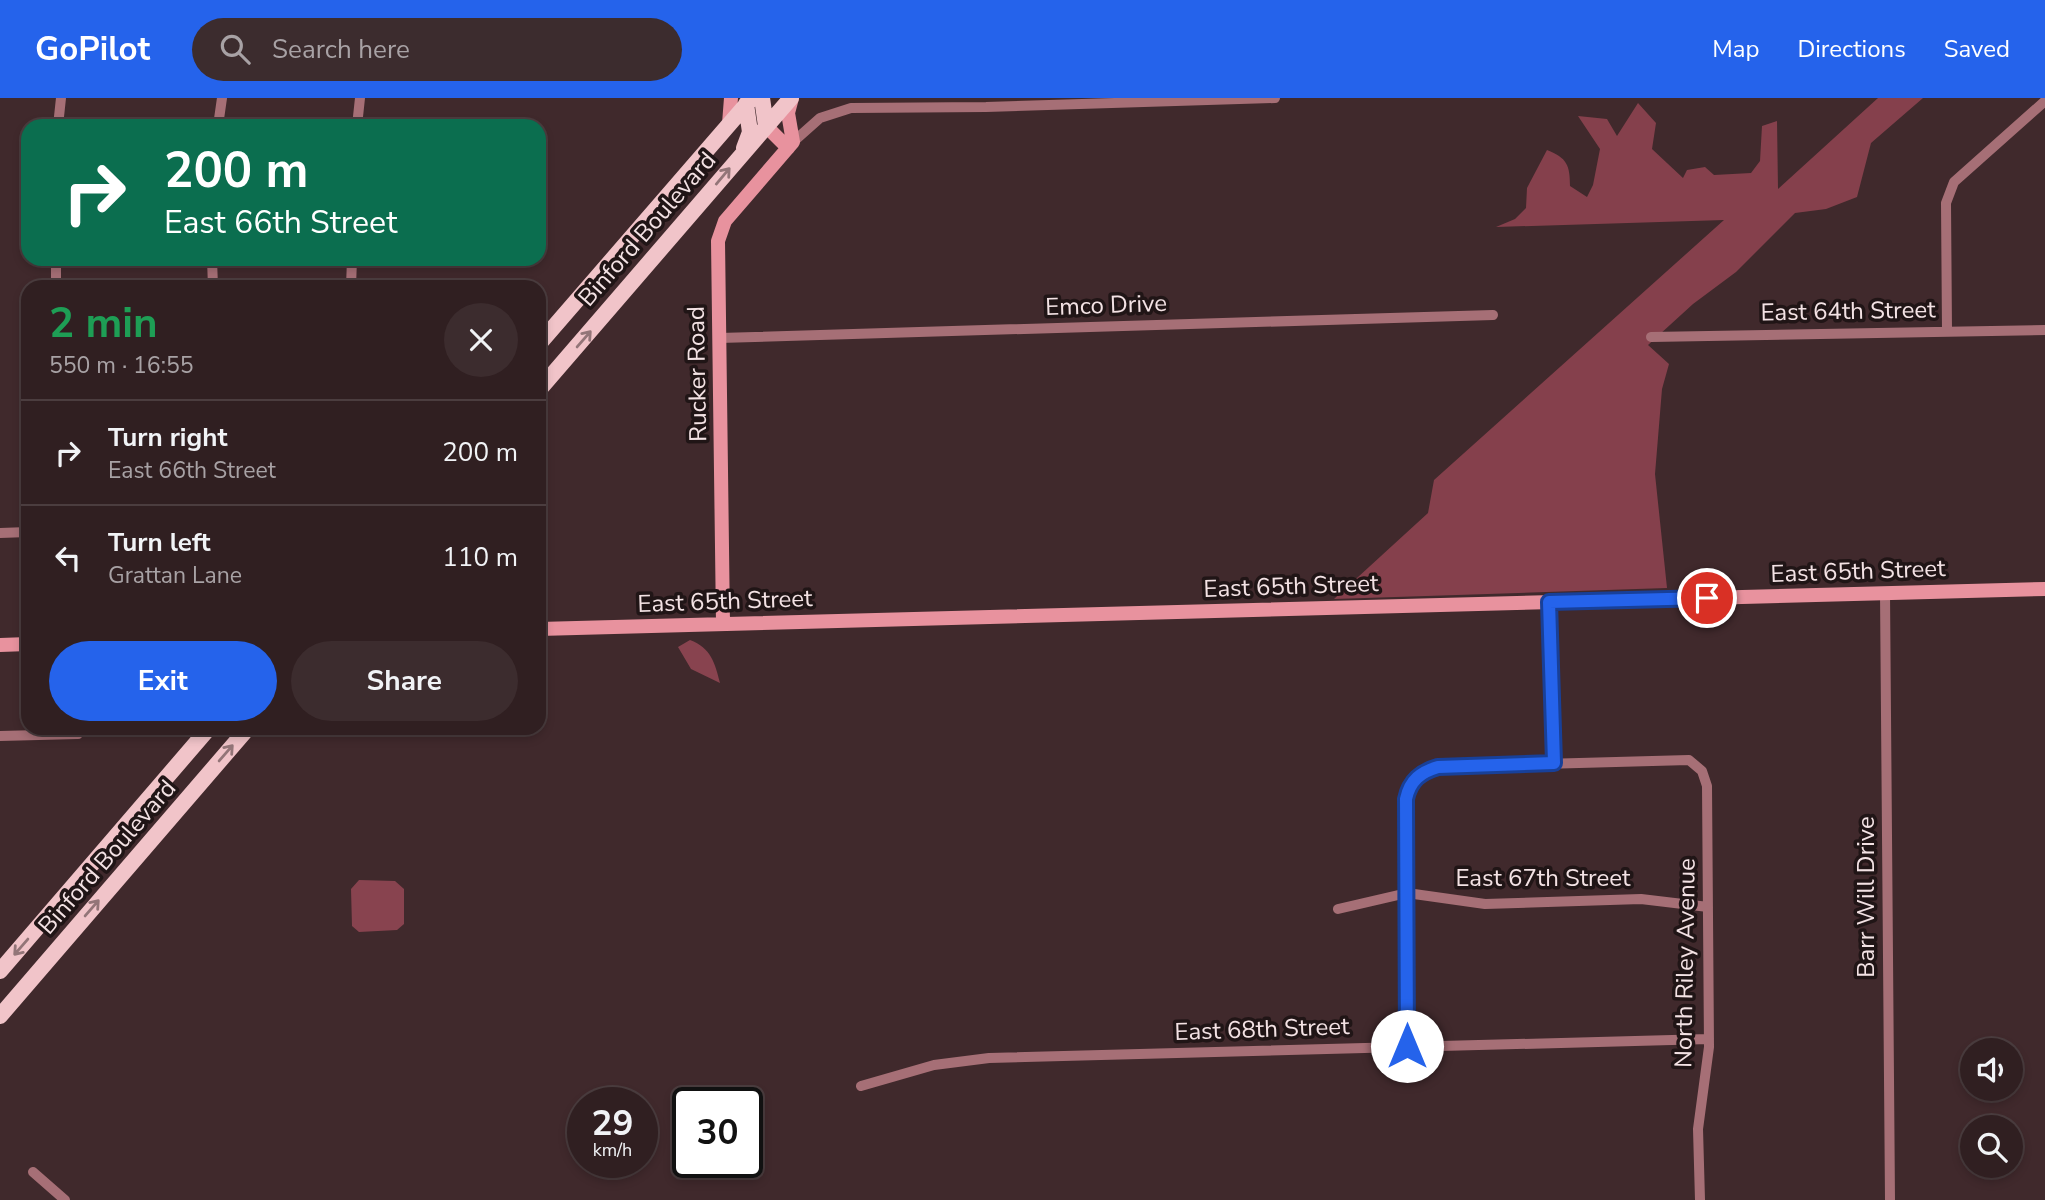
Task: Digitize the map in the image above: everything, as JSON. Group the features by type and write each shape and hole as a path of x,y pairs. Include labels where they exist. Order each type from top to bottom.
{"main road":[{"path":"762,98 766,126"},
{"name":"Binford Boulevard","path":"546,382 791,98"},
{"name":"Binford Boulevard","path":"546,336 747,100"},
{"path":"742,154 750,132 747,100"},
{"name":"Binford Boulevard","path":"0,971 203,735"},
{"name":"Binford Boulevard","path":"0,1016 242,735"}],"street":[{"path":"59,119 61,98"},
{"path":"219,119 222,98"},
{"path":"358,119 360,98"},
{"path":"729,124 731,98"},
{"path":"790,145 788,113 791,98"},
{"path":"790,145 820,118 851,108 986,107 1275,98"},
{"path":"1947,331 1948,190 2045,101"},
{"path":"766,126 790,145"},
{"name":"Rucker Road","path":"723,624 719,338 721,229 733,210 790,145"},
{"name":"Emco Drive","path":"719,338 1493,315"},
{"name":"East 64th Street","path":"1651,337 2045,330"},
{"path":"0,533 21,532"},
{"name":"East 65th Street","path":"546,629 2045,589"},
{"name":"Barr Will Drive","path":"1885,593 1890,1200"},
{"path":"1407,1046 1406,799 1417,777 1438,767 1554,763 1549,602"},
{"path":"0,645 21,645"},
{"path":"0,736 39,735"},
{"name":"North Riley Avenue","path":"1554,763 1684,759 1701,769 1707,786 1709,1039 1698,1129 1700,1200"},
{"name":"East 67th Street","path":"1338,909 1406,893 1485,904 1641,899 1708,907"},
{"name":"East 68th Street","path":"861,1086 934,1065 989,1058 1709,1039"},
{"path":"33,1172 65,1200"}],"shaded area":[{"path":"1878,98 1923,98 1871,143 1857,197 1826,209 1795,213 1736,272 1693,304 1648,345 1669,364 1662,389 1655,474 1667,588 1334,599 1428,513 1434,480 1724,220 1496,227 1515,219 1526,208 1527,188 1547,150 1563,159 1568,167 1570,186 1587,197 1593,185 1600,149 1578,116 1607,119 1617,136 1638,103 1656,123 1652,149 1683,178 1687,170 1705,167 1714,175 1751,173 1760,161 1762,126 1777,121 1778,189"},
{"path":"690,640 703,647 711,657 720,683 691,669 678,647"},
{"path":"359,880 395,881 404,889 404,924 397,930 359,932 352,926 351,889"}],"route":[{"path":"1407,1046 1406,799 1412,783 1427,770 1438,767 1554,763 1549,602 1707,598"}]}
